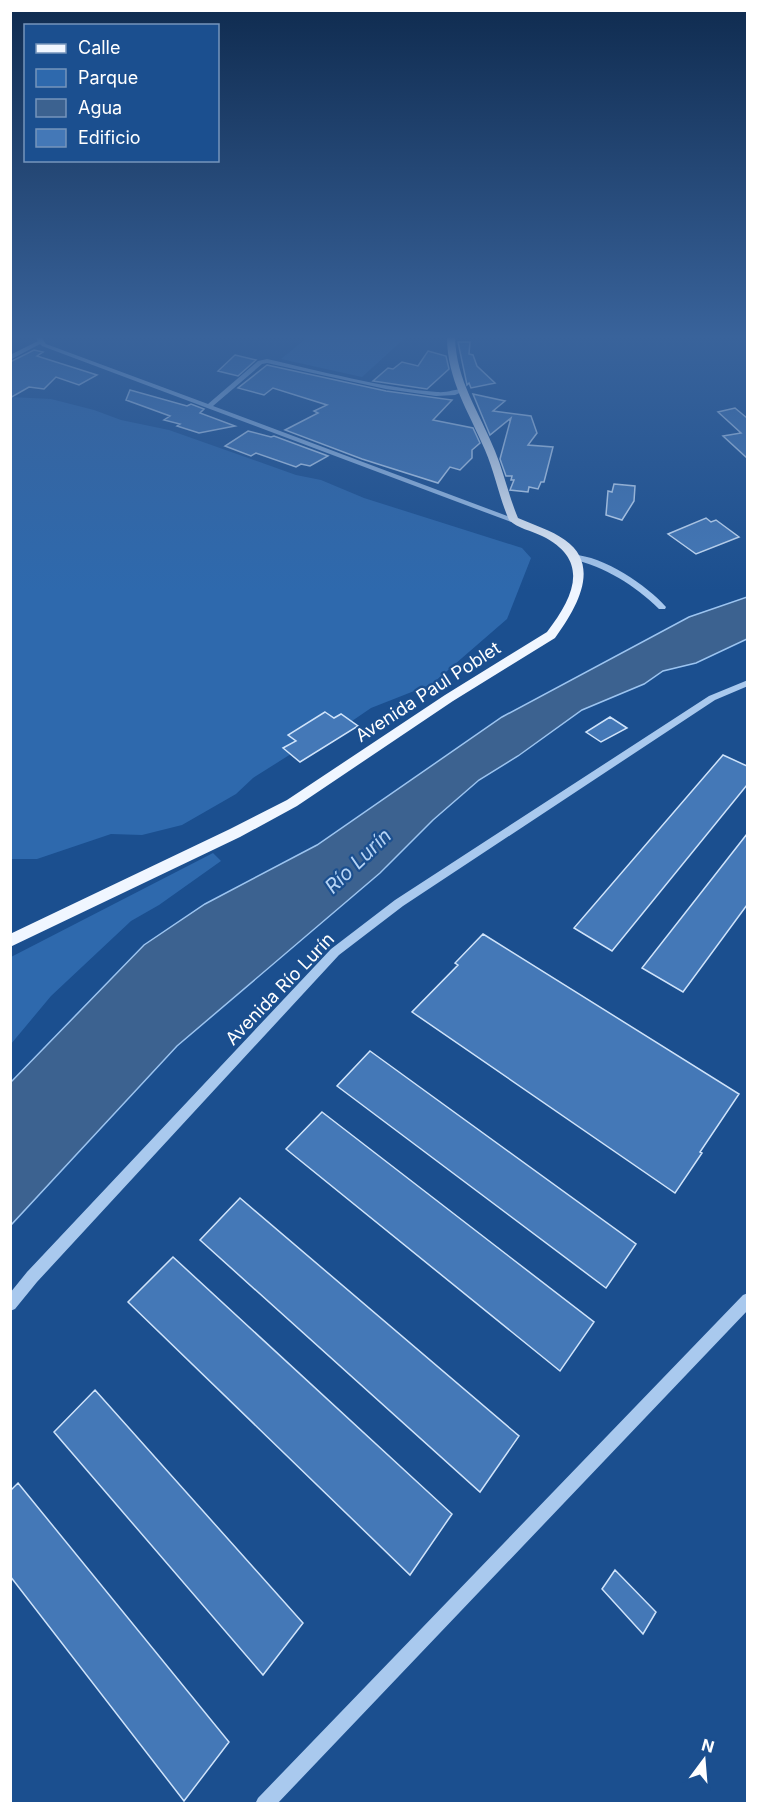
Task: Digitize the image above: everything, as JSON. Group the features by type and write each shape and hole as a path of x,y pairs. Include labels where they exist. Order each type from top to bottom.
{"main road":[{"path":"477,422 491,452 514,520 554,538 575,557"},
{"name":"Avenida Paul Poblet","path":"10,941 235,833 292,802 449,698 551,634 563,620 574,595 579,573 575,557"}],"street":[{"path":"251,422 514,520"},
{"path":"575,557 591,561 638,586 662,607"},
{"name":"Avenida Río Lurín","path":"10,1304 32,1277 335,952 399,903 703,704 747,683"},
{"path":"264,1803 747,1300"}],"green space":[{"path":"10,422 129,422 169,430 296,475 321,480 364,498 522,548 531,558 507,619 432,684 371,708 333,734 313,740 253,778 236,794 182,825 142,835 111,834 37,859 11,859"},
{"path":"213,853 221,861 159,905 131,921 51,996 11,1044 11,957"}],"water":[{"name":"Río Lurín","path":"747,597 747,639 696,663 663,671 644,684 582,710 518,756 479,780 433,820 380,873 177,1046 11,1225 11,1082 144,945 205,904 317,845 502,717 689,617"}],"building":[{"path":"171,422 223,422 235,426 199,433 177,426 180,424"},
{"path":"301,422 441,422 473,428 480,443 472,450 472,458 460,470 450,467 438,483 362,459 285,430"},
{"path":"484,422 506,422 490,435"},
{"path":"510,422 533,422 537,433 528,445 553,447 544,482 541,482 538,489 529,487 528,492 510,490 514,480 511,480 512,476 506,476 500,459"},
{"path":"729,422 747,422 747,458 723,436 741,433"},
{"path":"248,431 274,436 328,456 310,466 301,464 296,467 256,453 251,456 225,446"},
{"path":"614,484 635,486 634,501 622,520 606,515 608,491 612,492"},
{"path":"706,518 711,522 716,520 739,537 696,554 668,534"},
{"path":"325,712 334,718 341,714 358,726 300,762 283,748 296,741 288,735"},
{"path":"610,717 627,728 601,742 586,732"},
{"path":"723,755 747,766 747,785 612,951 574,928"},
{"path":"747,834 747,905 683,992 642,968"},
{"path":"483,934 739,1094 675,1193 412,1012 458,965 455,963"},
{"path":"370,1051 636,1244 606,1288 337,1086"},
{"path":"322,1112 594,1322 560,1371 286,1149"},
{"path":"240,1198 519,1436 480,1492 200,1240"},
{"path":"173,1257 452,1514 410,1575 128,1302"},
{"path":"95,1390 303,1623 263,1675 54,1432"},
{"path":"18,1483 229,1742 184,1801 10,1576 10,1491"},
{"path":"615,1570 656,1612 643,1634 602,1589"}]}
